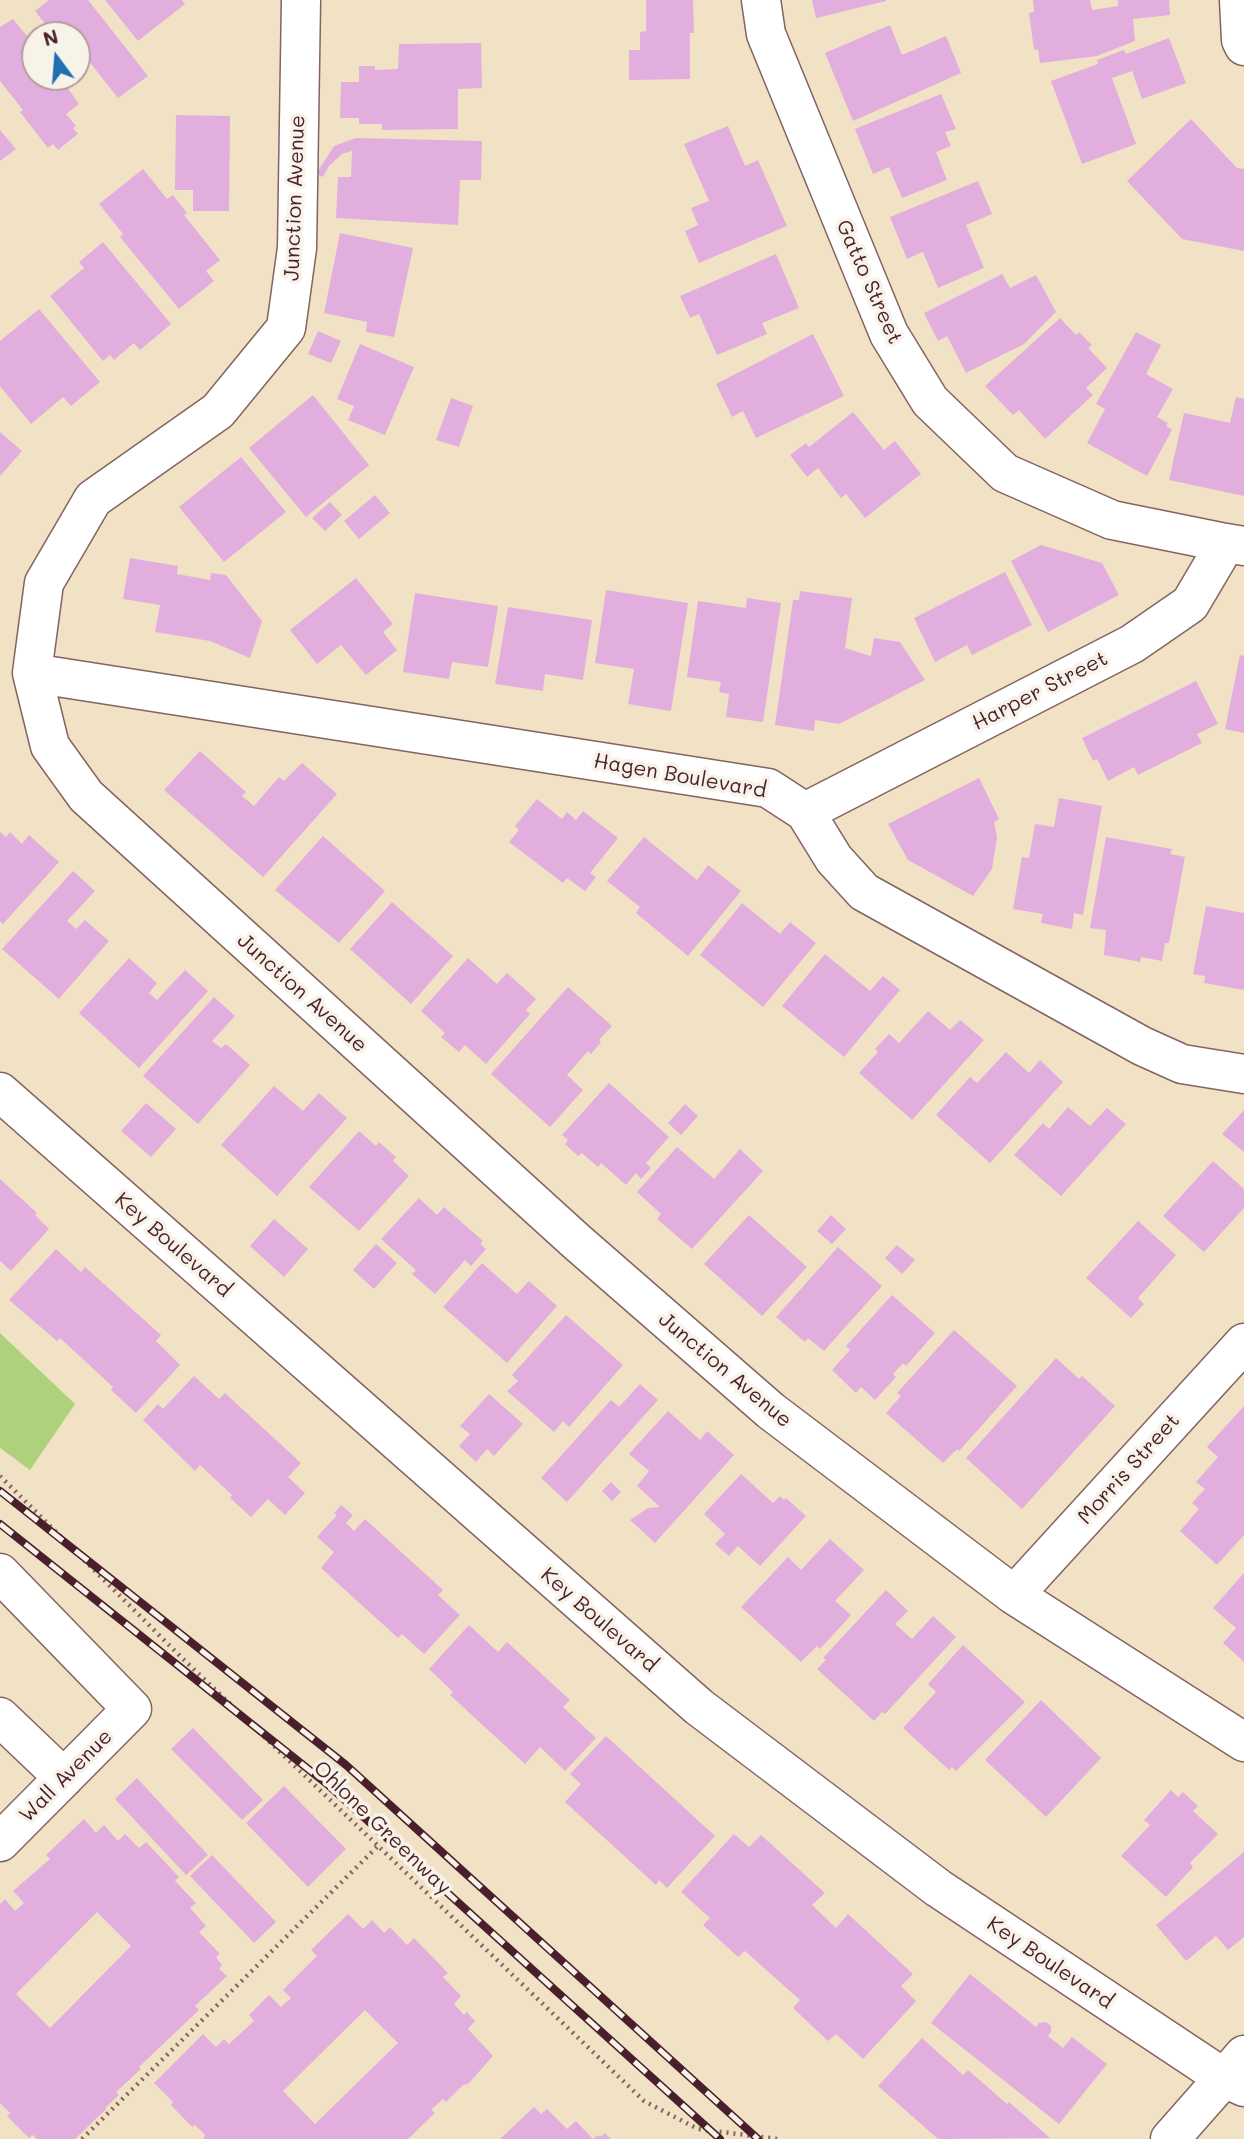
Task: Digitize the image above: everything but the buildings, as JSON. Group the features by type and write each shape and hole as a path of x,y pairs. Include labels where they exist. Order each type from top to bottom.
{"street":[{"name":"Junction Avenue","path":"301,0 297,248 286,328 218,411 93,499 44,583 32,673 50,746 86,796 567,1233 760,1402 1014,1595 1244,1742"},
{"name":"Gatto Street","path":"761,0 766,34 889,334 930,401 1005,472 1112,520 1235,544"},
{"path":"1239,0 1241,40 1244,47"},
{"name":"Harper Street","path":"805,812 1132,644 1190,604 1235,544"},
{"name":"Hagen Boulevard","path":"32,673 768,788 805,812 834,859 864,892 1142,1046 1182,1064 1244,1074"},
{"name":"Key Boulevard","path":"0,1092 699,1707 938,1888 1237,2074"},
{"name":"Morris Street","path":"1014,1595 1244,1343"},
{"name":"Wall Avenue","path":"0,1573 132,1709 0,1842"},
{"path":"0,1717 64,1777"},
{"path":"1170,2139 1237,2074"}],"path":[{"name":"Ohlone Greenway","path":"0,1476 180,1656 644,2102 698,2129 778,2139"},
{"path":"82,2139 378,1846"}],"green space":[{"path":"0,1333 75,1404 30,1470 0,1448"}],"railway":[{"path":"0,1491 346,1765 758,2139"},
{"path":"0,1524 327,1784 720,2139"}]}
